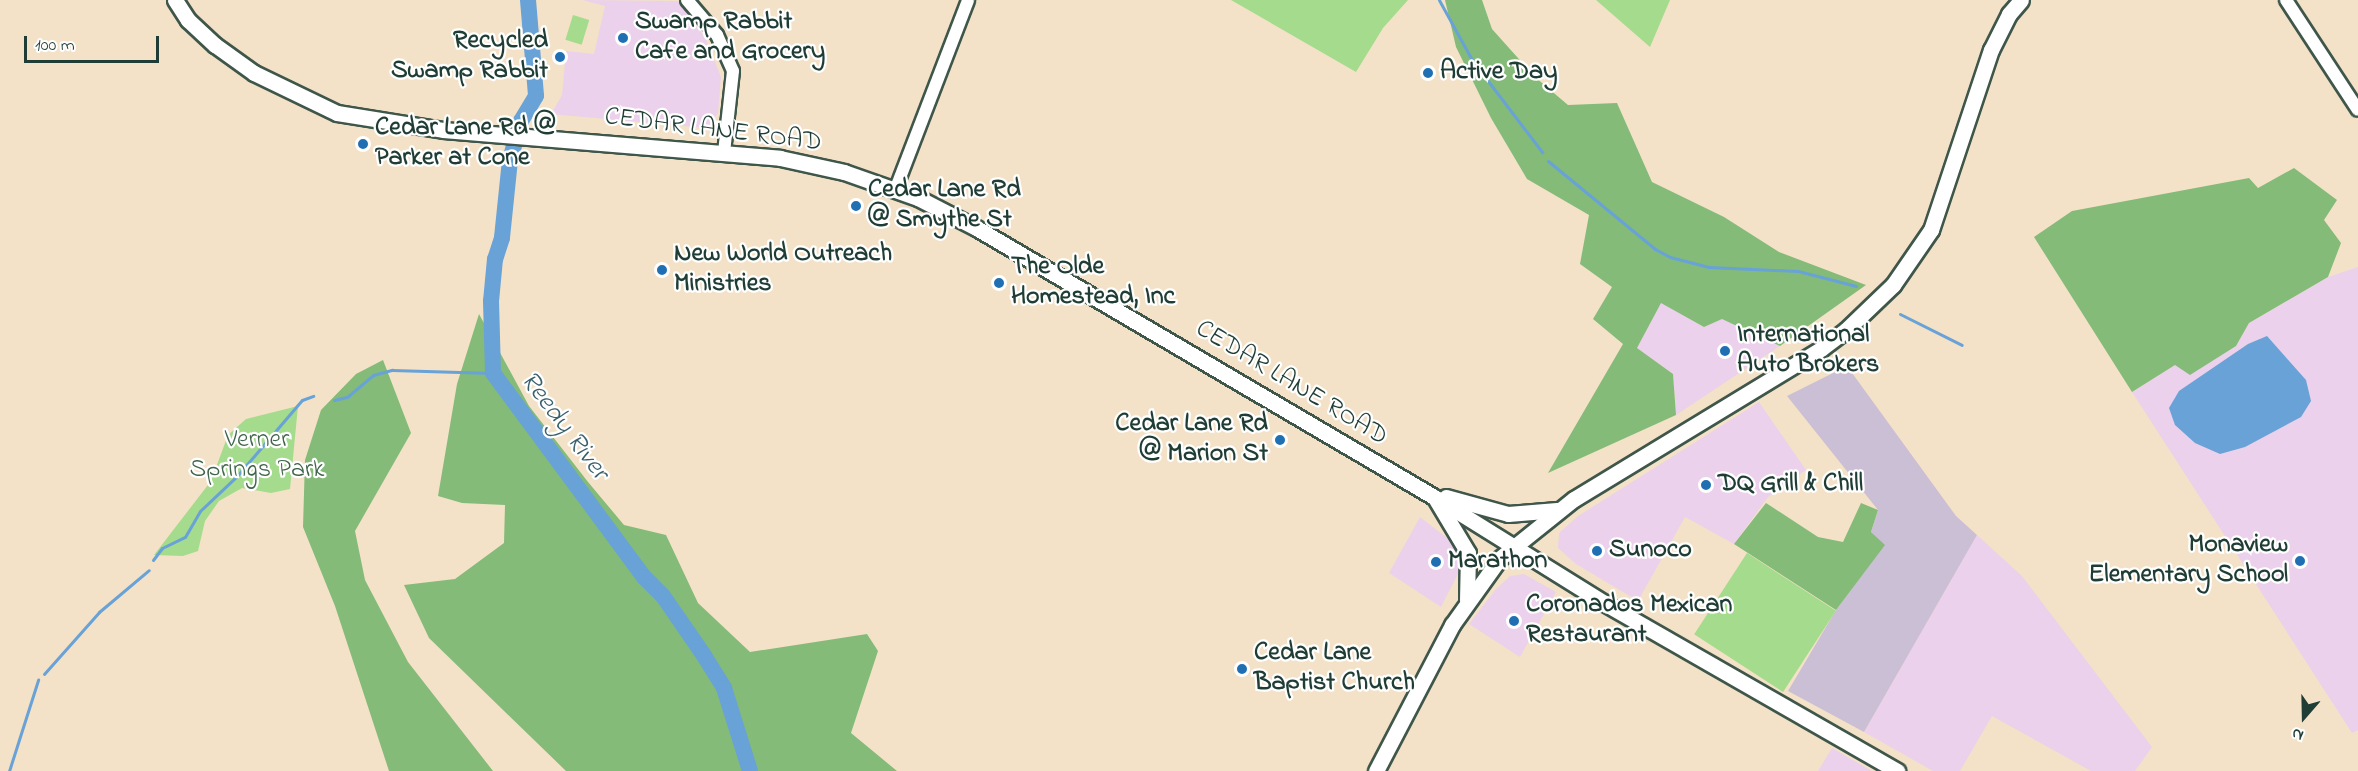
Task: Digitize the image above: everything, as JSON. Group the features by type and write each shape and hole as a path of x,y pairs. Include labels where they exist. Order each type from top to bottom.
{"main road":[{"name":"CEDAR LANE ROAD","path":"175,0 188,20 215,45 254,74 308,102 368,119 485,134 546,137 724,153 808,164 896,188 978,228 1434,496 1604,603 1897,771"},
{"path":"1376,771 1467,600 1494,564 1557,510 1822,348 1881,299 1907,268 1931,230 1991,50 2009,14 2021,0"},
{"name":"CEDAR LANE ROAD","path":"1419,488 1488,512 1557,510"},
{"path":"1434,496 1468,553 1467,600"}],"street":[{"path":"687,0 717,36 733,71 724,153"},
{"path":"896,188 968,0"},
{"path":"2286,0 2358,110"}],"shaded area":[{"path":"582,0 678,1 706,39 721,77 718,113 706,128 551,114 562,95 566,51 594,54 605,6"},
{"name":"Monaview Elementary School","path":"2358,267 2358,730 2352,733 2132,392 2175,365 2236,346 2249,323 2328,277"},
{"path":"1661,302 1704,327 1722,318 1780,346 1676,415 1673,374 1637,348"},
{"path":"1847,366 1956,516 1977,535 1864,732 1788,691 1836,610 1884,545 1871,532 1878,510 1787,396"},
{"path":"1759,402 1806,470 1768,497 1734,544 1685,517 1638,601 1576,564 1558,548 1559,533 1578,516"},
{"path":"1420,517 1451,541 1461,556 1459,572 1441,607 1389,573"},
{"path":"1977,535 2022,576 2152,747 2135,771 2091,771 1992,716 1960,771 1933,771 1864,732"},
{"path":"1524,574 1556,592 1520,657 1469,624 1496,589 1510,576"},
{"path":"1832,748 1872,771 1818,771"}],"green space":[{"path":"1231,0 1408,0 1383,28 1356,72"},
{"path":"1445,0 1482,0 1492,29 1535,77 1568,105 1617,103 1652,182 1724,217 1779,252 1866,285 1780,346 1722,319 1704,327 1661,303 1637,348 1673,374 1676,415 1548,473 1623,344 1593,319 1612,287 1580,264 1589,215 1527,179 1491,118 1456,47"},
{"path":"1596,0 1670,0 1650,47"},
{"path":"573,15 589,20 582,45 565,40"},
{"path":"2294,168 2337,200 2324,220 2341,243 2328,277 2249,323 2236,346 2190,375 2175,365 2132,392 2034,237 2072,211 2249,178 2258,188"},
{"path":"479,314 529,406 588,482 624,525 666,535 698,603 750,652 867,634 878,651 851,733 897,771 566,771 429,638 404,585 455,579 504,543 505,505 462,503 438,496 457,384"},
{"path":"383,360 411,433 355,531 365,580 408,662 493,771 389,771 335,606 303,527 305,460 321,410 356,374"},
{"name":"Verner Springs Park","path":"298,406 290,489 271,493 242,488 219,501 205,521 198,551 183,556 154,555 211,481 228,435 246,419"},
{"path":"1766,503 1818,537 1843,542 1861,503 1878,510 1871,532 1885,545 1836,610 1734,544"},
{"path":"1747,553 1836,611 1783,692 1694,634"}],"water":[{"path":"2267,336 2306,380 2311,401 2301,417 2245,447 2220,454 2195,443 2175,425 2169,408 2179,391 2248,344"}],"waterway":[{"name":"Reedy River","path":"528,0 536,96 521,121 510,160 502,238 495,259 491,301 493,373 644,577 663,596 703,654 724,688 750,771"},
{"path":"1439,0 1472,60 1542,152"},
{"path":"1548,161 1655,249 1670,257 1709,267 1798,271 1856,286"},
{"path":"1900,314 1962,345"},
{"path":"334,400 347,397 373,375 392,370 493,373"},
{"path":"153,560 162,548 185,537 200,511 236,477 302,400 313,396"},
{"path":"44,674 99,612 149,570"},
{"path":"9,771 38,680"}],"place":[{"name":"Swamp Rabbit Cafe and Grocery","path":"623,38"},
{"name":"Recycled Swamp Rabbit","path":"560,57"},
{"name":"Active Day","path":"1428,73"},
{"name":"Cedar Lane Rd @ Parker at Cone","path":"363,144"},
{"name":"Cedar Lane Rd @ Smythe St","path":"856,206"},
{"name":"New World Outreach Ministries","path":"662,270"},
{"name":"The Olde Homestead, Inc","path":"999,283"},
{"name":"International Auto Brokers","path":"1725,351"},
{"name":"Cedar Lane Rd @ Marion St","path":"1280,440"},
{"name":"DQ Grill & Chill","path":"1706,485"},
{"name":"Sunoco","path":"1597,551"},
{"name":"Monaview Elementary School","path":"2300,561"},
{"name":"Marathon","path":"1436,562"},
{"name":"Coronados Mexican Restaurant","path":"1514,621"},
{"name":"Cedar Lane Baptist Church","path":"1242,669"}]}
